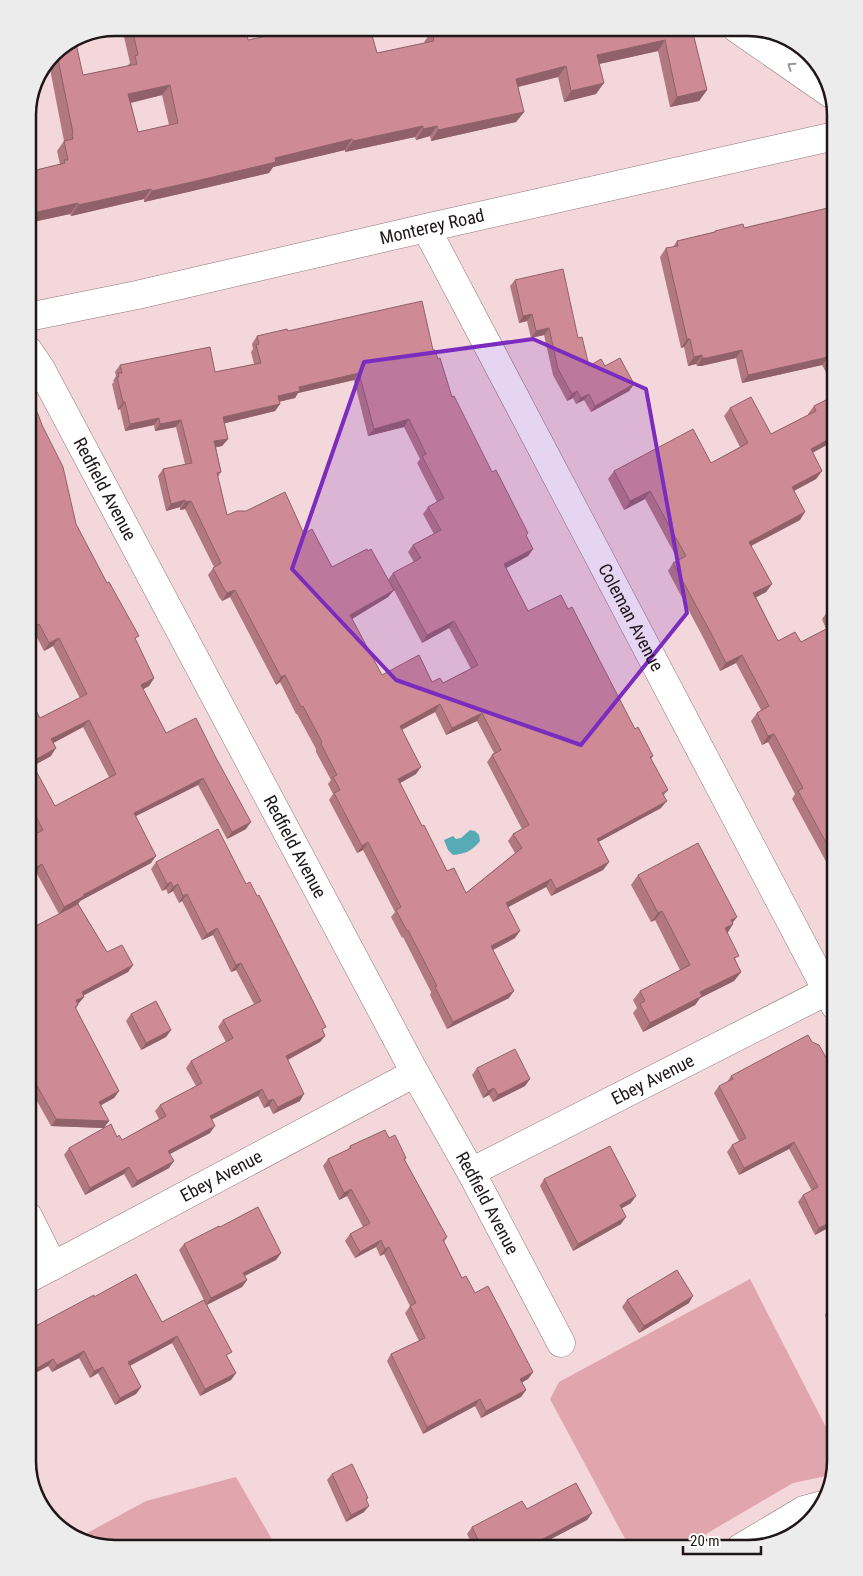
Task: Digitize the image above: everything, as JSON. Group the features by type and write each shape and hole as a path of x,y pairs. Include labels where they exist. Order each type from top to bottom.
{"street":[{"path":"748,36 822,88"},
{"name":"Monterey Road","path":"36,315 137,295 426,228 827,141"},
{"name":"Coleman Avenue","path":"426,228 827,984"},
{"name":"Redfield Avenue","path":"36,362 46,377 415,1073 561,1343"},
{"name":"Ebey Avenue","path":"470,1172 827,998"},
{"name":"Ebey Avenue","path":"36,1275 415,1073"},
{"path":"36,1232 53,1266"},
{"path":"755,1539 804,1510 811,1508"}],"highlighted area":[{"path":"533,339 646,389 687,613 581,745 396,680 292,569 364,362"}],"shaded area":[{"path":"750,1279 827,1429 825,1476 793,1483 696,1540 626,1540 550,1399 559,1382"},
{"path":"236,1477 272,1540 110,1540 86,1534 146,1501"}],"water":[{"path":"470,830 475,831 479,835 480,841 468,851 453,855 448,850 444,840 453,836 456,839 461,838"}],"building":[{"path":"134,36 247,36 248,40 266,36 372,36 377,53 434,41 433,36 694,36 707,90 677,97 665,40 597,55 604,83 571,91 566,66 516,79 524,112 438,130 437,126 423,129 423,126 353,141 352,139 275,158 276,162 196,181 36,212 36,170 65,163 64,160 68,160 64,141 73,139 58,60 77,47 83,75 137,64 135,56 138,55","holes":["170,85 178,123 138,132 128,94"]},
{"path":"827,208 827,357 748,375 742,350 707,358 702,358 702,355 694,357 690,339 687,339 666,248 678,246 677,241 715,231 743,224 744,228"},
{"path":"563,269 578,338 582,337 589,366 601,359 605,366 620,358 634,384 595,406 589,394 581,398 577,391 572,394 558,369 549,328 536,331 532,314 523,316 515,280"},
{"path":"422,301 433,350 435,350 438,359 440,358 452,397 454,396 492,472 496,470 528,533 526,535 533,549 504,564 528,611 561,595 568,609 572,607 635,729 638,727 653,756 650,757 668,790 662,793 667,801 597,839 609,862 556,889 551,879 506,903 520,931 491,946 514,991 453,1022 435,987 437,986 396,910 401,907 368,842 362,846 334,793 340,790 333,777 337,775 303,706 301,707 285,675 281,677 235,590 227,593 224,589 213,568 221,563 191,501 185,502 185,500 171,504 163,469 192,463 181,420 160,424 159,418 130,424 117,377 119,377 118,373 122,373 120,365 210,347 215,372 261,363 256,345 259,344 257,336 287,329 288,331","holes":["359,373 374,429 409,419 426,454 422,456 444,498 428,507 441,530 413,545 421,558 393,573 427,635 454,621 478,665 443,683 440,678 432,682 419,655 382,675 350,615 394,590 371,549 368,551 367,549 332,567 312,529 304,534 285,492 246,511 237,511 227,515 217,473 221,472 214,441 228,439 223,417 280,404 278,396 300,391 299,387","440,704 452,728 482,713 501,750 492,755 529,825 513,834 522,848 466,893 454,868 447,871 398,779 421,767 400,726"]},
{"path":"751,397 771,434 816,411 814,406 827,400 827,440 811,449 822,471 792,487 805,512 749,542 772,584 753,593 778,641 795,632 801,642 827,629 827,844 798,791 803,788 774,734 768,736 757,713 769,706 742,655 726,663 673,563 686,556 650,491 630,501 614,471 693,429 711,463 748,443 730,408"},
{"path":"36,410 63,467 76,524 107,583 109,582 139,636 135,638 154,678 141,685 166,733 196,718 251,822 232,832 203,778 134,813 156,856 64,907 42,864 36,867 36,834 43,830 36,816 36,771 55,806 116,774 89,720 51,739 56,748 36,759 36,711 40,718 87,694 59,638 49,643 39,624 36,626"},
{"path":"218,829 246,884 250,882 257,896 259,895 326,1027 322,1029 325,1036 286,1056 304,1094 278,1107 273,1099 268,1101 262,1089 210,1116 215,1126 168,1151 174,1161 137,1181 129,1167 90,1188 69,1148 111,1124 117,1137 119,1135 122,1140 166,1116 160,1105 202,1083 191,1061 233,1038 223,1020 261,1001 241,963 236,965 217,928 207,934 187,894 183,896 178,884 173,887 171,882 167,884 156,862"},
{"path":"698,843 737,917 731,920 733,924 725,928 739,956 734,958 741,972 700,992 702,996 650,1023 640,1004 645,1001 640,991 690,965 662,911 658,913 638,875"},
{"path":"78,904 107,952 122,945 133,965 82,992 84,997 76,1000 78,1005 75,1007 119,1091 99,1102 109,1121 56,1119 36,1084 36,926"},
{"path":"156,1001 171,1030 146,1043 131,1014"},
{"path":"808,1035 812,1042 819,1045 827,1059 827,1224 819,1228 803,1195 818,1187 794,1142 744,1168 732,1145 746,1138 719,1086 733,1079 731,1076"},
{"path":"515,1049 530,1079 498,1095 494,1088 488,1091 477,1068"},
{"path":"385,1130 389,1138 395,1135 406,1158 404,1159 447,1237 443,1240 462,1278 466,1276 475,1293 488,1286 533,1372 520,1379 526,1390 486,1411 480,1399 427,1427 391,1354 425,1338 410,1306 416,1303 389,1247 385,1249 381,1240 360,1252 350,1234 370,1223 351,1189 344,1193 328,1159 351,1148 350,1146"},
{"path":"610,1146 636,1196 620,1205 626,1217 578,1244 544,1179"},
{"path":"258,1207 281,1253 243,1273 247,1280 211,1298 184,1244"},
{"path":"677,1270 693,1296 644,1326 627,1300"},
{"path":"136,1274 162,1322 204,1300 232,1352 226,1355 236,1373 205,1389 177,1336 128,1362 141,1387 120,1398 103,1367 94,1371 84,1351 57,1365 53,1359 36,1369 36,1326 94,1295 94,1297"},
{"path":"352,1464 368,1498 366,1499 369,1506 351,1515 332,1474"},
{"path":"576,1483 592,1513 541,1540 478,1540 472,1527 522,1501 527,1509"}]}
